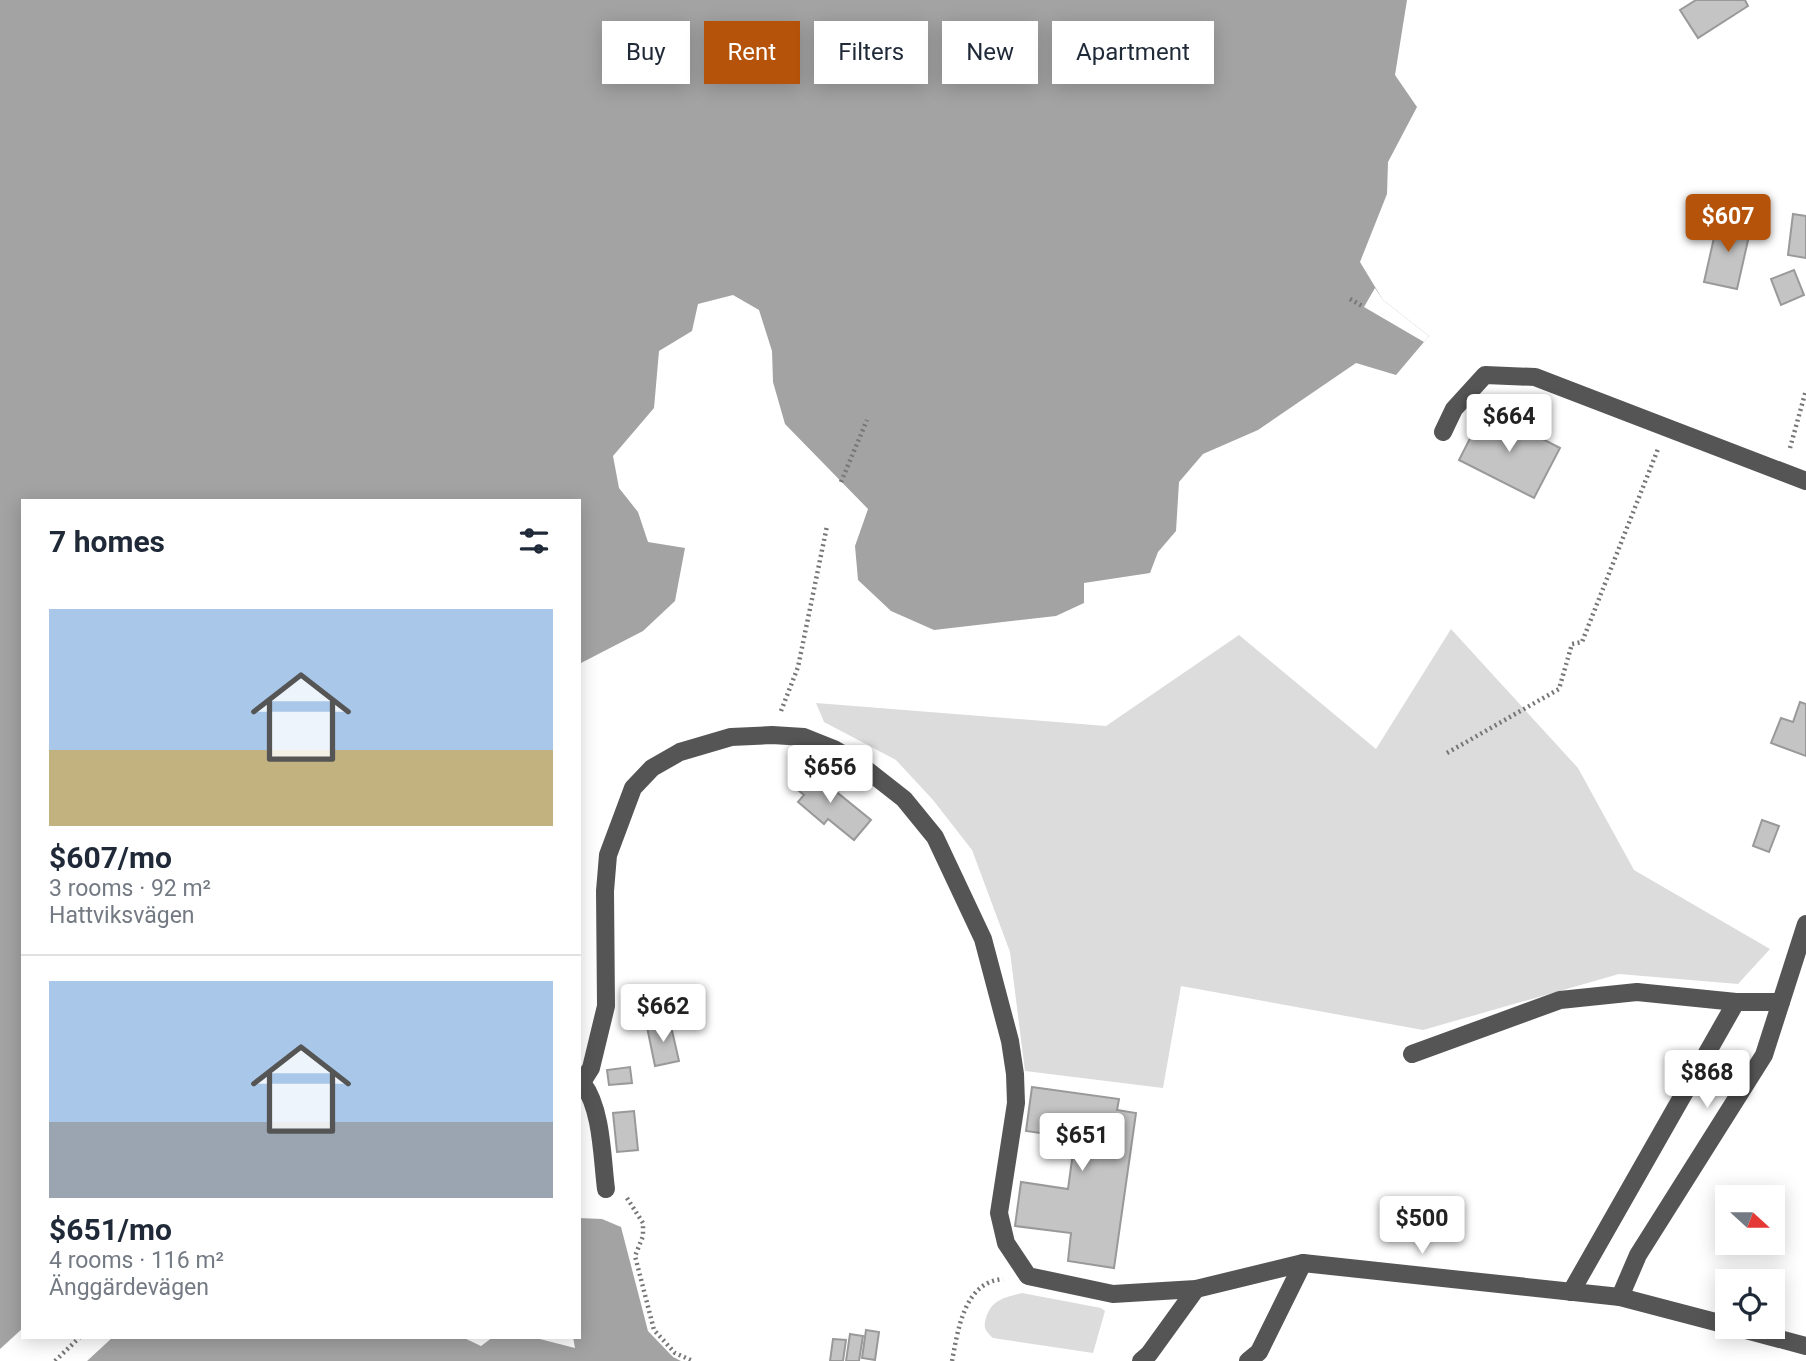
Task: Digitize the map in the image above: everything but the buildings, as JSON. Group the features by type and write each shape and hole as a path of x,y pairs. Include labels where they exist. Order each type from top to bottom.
{"street":[{"path":"1443,432 1454,409 1485,375 1535,377 1806,481"},
{"path":"606,1189 596,1110 590,1092 581,1085 591,1068 606,1006 605,891 608,855 633,788 652,768 680,752 731,737 804,737 834,749 858,763 904,799 935,837 983,939 1010,1041 1016,1103 999,1213 1006,1243 1028,1276 1113,1294 1196,1289 1303,1263 1620,1297 1715,1322"},
{"path":"1620,1297 1638,1255 1764,1055 1806,924"},
{"path":"1412,1054 1560,1000 1637,992 1736,1002 1781,1002"},
{"path":"1571,1292 1736,1002"},
{"path":"1248,1361 1259,1352 1303,1263"},
{"path":"1141,1361 1149,1354 1196,1289"},
{"path":"1779,1339 1806,1346"}],"path":[{"path":"1350,299 1364,307"},
{"path":"1780,472 1787,457 1806,390"},
{"path":"841,482 867,419"},
{"path":"1447,753 1559,689 1572,644 1582,642 1665,428"},
{"path":"772,735 798,667 827,526"},
{"path":"606,1189 615,1189 626,1196 643,1223 643,1236 635,1256 654,1330 675,1353 694,1361"},
{"path":"952,1361 959,1327 967,1305 977,1290 992,1280 1028,1276"},
{"path":"55,1361 78,1339"}],"shaded area":[{"path":"0,0 1407,0 1395,75 1417,107 1388,162 1387,194 1360,262 1383,300 1429,336 1396,375 1356,363 1258,430 1203,454 1179,482 1176,531 1158,552 1150,573 1084,583 1084,603 1056,616 934,630 891,611 858,580 855,546 868,509 785,424 773,382 772,351 759,310 733,295 698,304 692,331 659,351 654,408 613,456 619,488 638,512 648,542 685,548 675,601 643,631 581,663 581,499 21,499 21,1330 0,1349"},
{"path":"1451,629 1578,768 1634,870 1770,949 1738,984 1619,974 1423,1030 1181,986 1163,1088 1025,1071 1010,952 972,850 933,800 896,760 824,722 816,703 1106,726 1239,635 1376,749"},
{"path":"581,1218 602,1219 621,1227 648,1331 673,1357 681,1361 87,1361 111,1339 466,1339 481,1346 490,1339 540,1339 575,1348 573,1339 581,1339"},
{"path":"1022,1293 1105,1311 1093,1353 993,1338 985,1326 991,1307 1004,1298"}],"pier":[{"path":"1375,288 1383,300 1429,336 1424,342 1364,307"}]}
